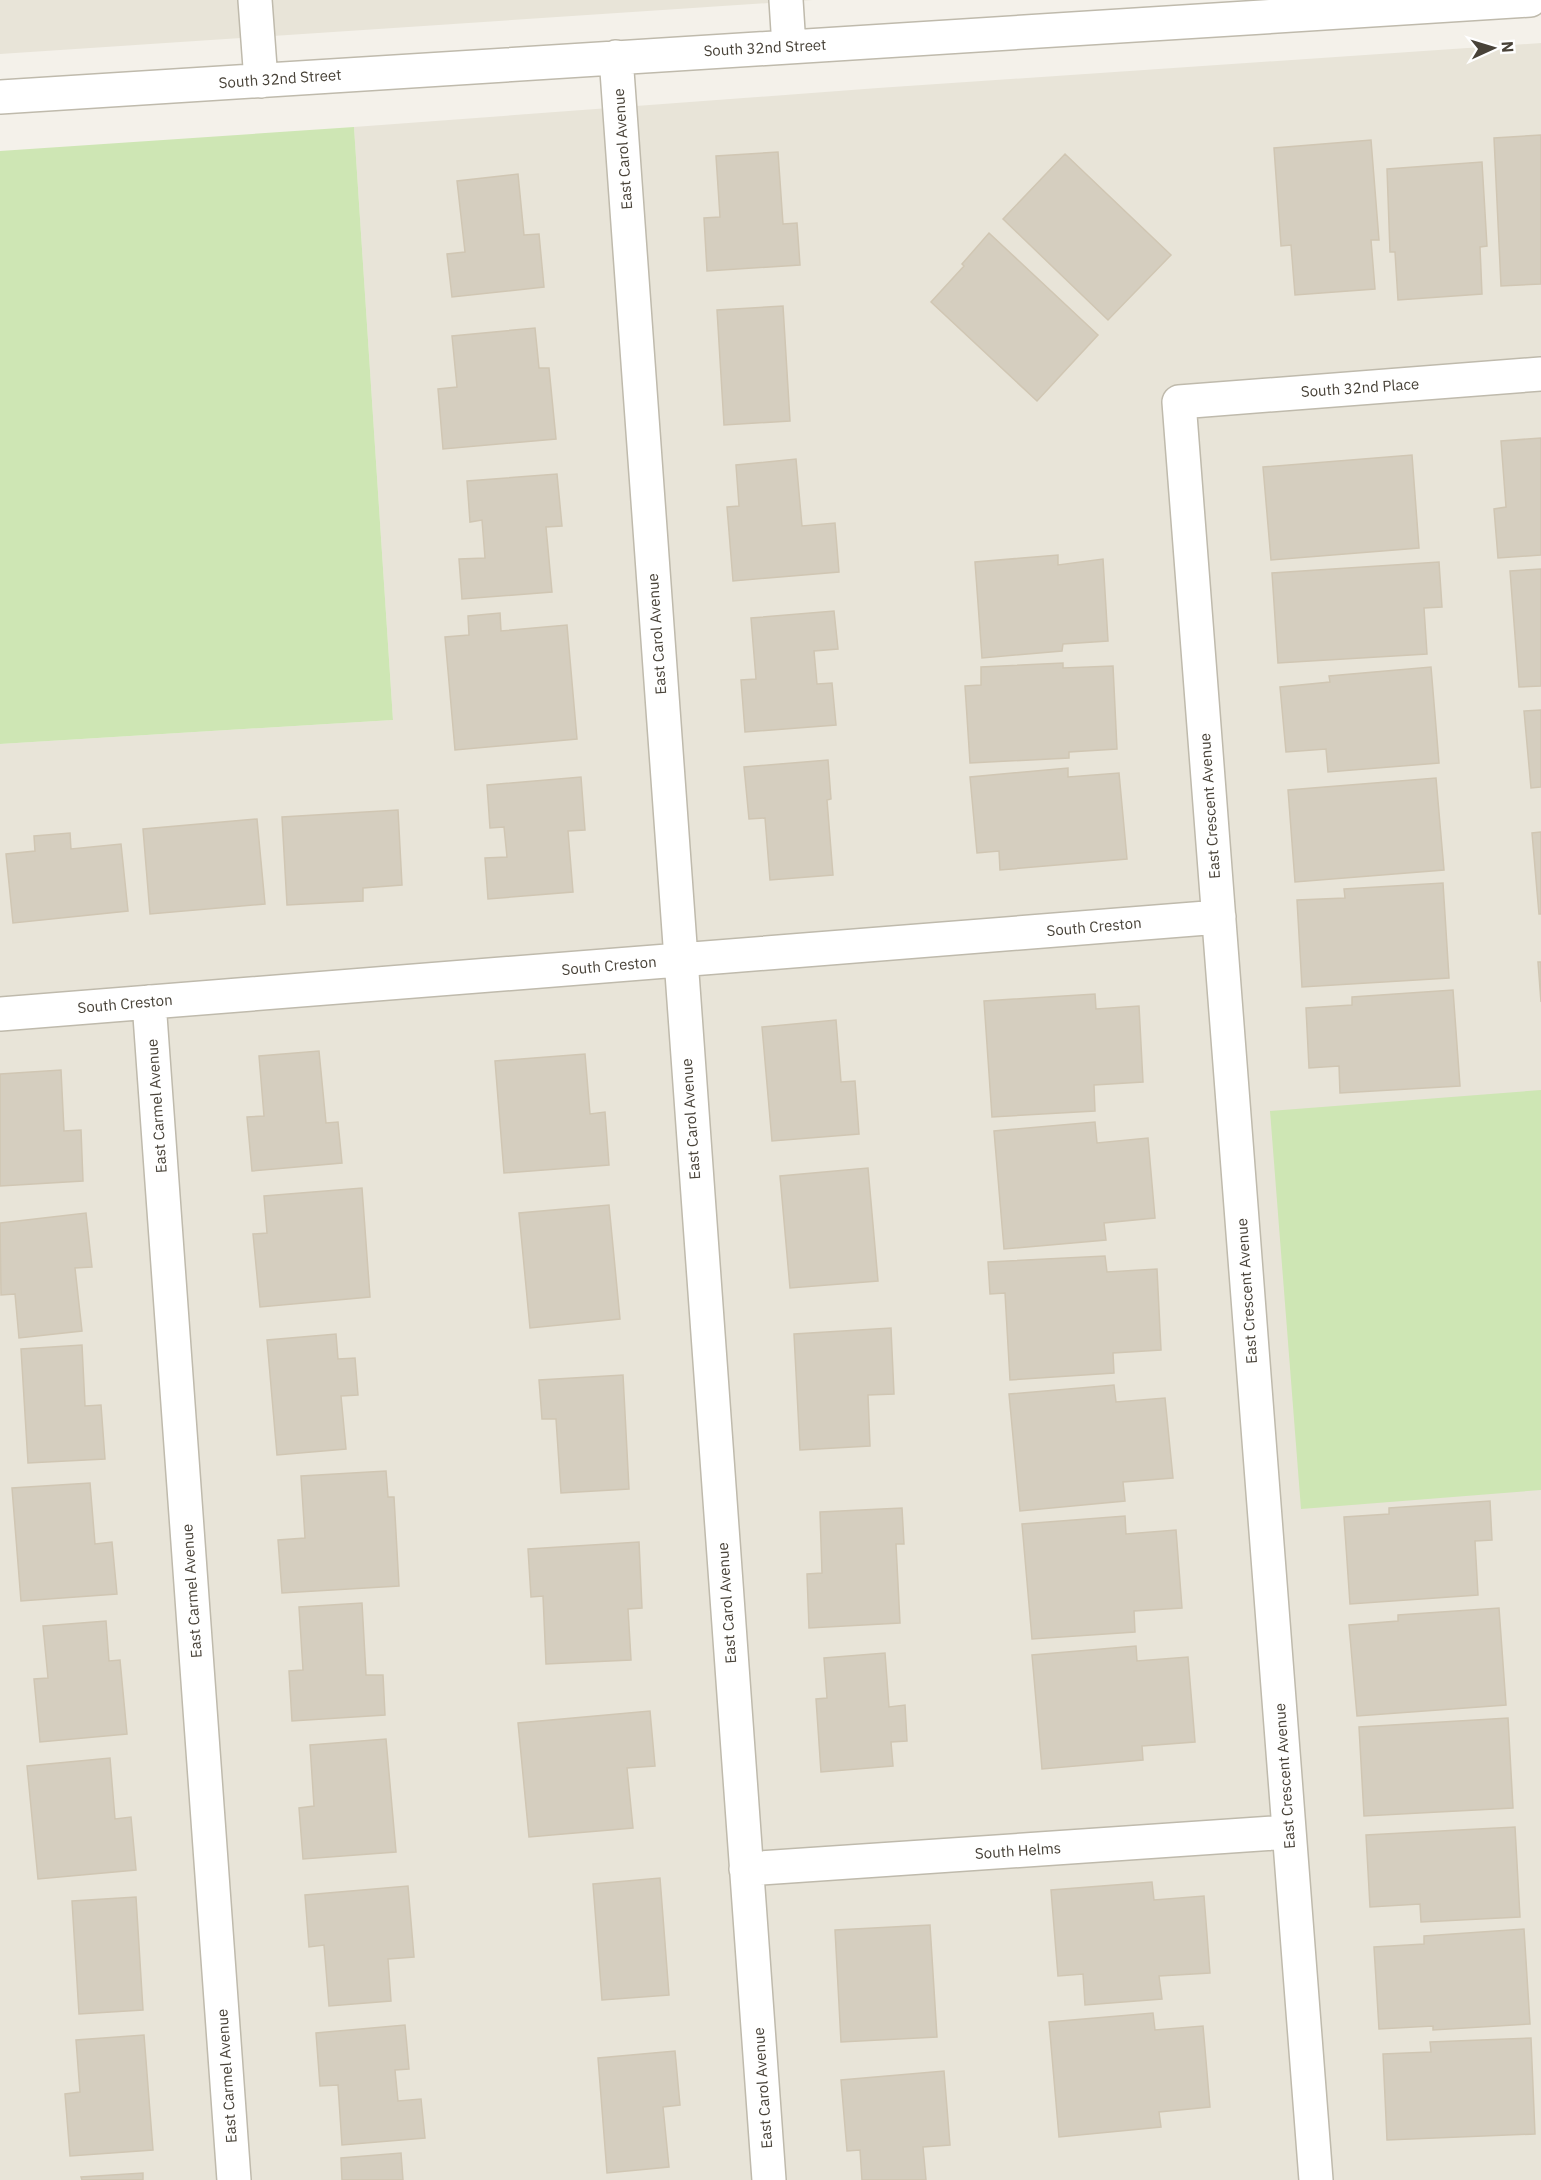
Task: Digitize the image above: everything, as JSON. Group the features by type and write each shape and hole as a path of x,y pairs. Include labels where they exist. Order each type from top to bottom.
{"street":[{"path":"255,0 261,81"},
{"path":"786,0 789,47"},
{"name":"South 32nd Street","path":"0,97 1530,0"},
{"name":"East Carol Avenue","path":"616,57 770,2180"},
{"name":"South 32nd Place","path":"1179,402 1541,374"},
{"name":"East Crescent Avenue","path":"1179,402 1316,2180"},
{"name":"South Creston","path":"0,1014 1219,917"},
{"name":"East Carmel Avenue","path":"150,1002 234,2180"},
{"name":"South Helms","path":"746,1869 1289,1832"}],"shaded area":[{"path":"0,0 813,0 0,54"},
{"path":"1541,43 1541,2180 0,2180 0,744 393,720 354,127 878,88"}],"green space":[{"path":"354,127 393,720 0,744 0,151"},
{"path":"1541,1090 1541,1490 1301,1509 1270,1111"}],"building":[{"path":"1541,135 1541,284 1501,286 1494,138"},
{"path":"1371,140 1379,240 1371,240 1375,289 1295,295 1291,245 1281,246 1274,148"},
{"path":"778,152 783,224 797,223 800,265 707,271 704,218 720,217 716,156"},
{"path":"1065,154 1171,255 1108,320 1003,219"},
{"path":"1482,162 1487,246 1480,247 1482,294 1398,300 1395,252 1390,252 1387,169"},
{"path":"518,174 524,235 539,234 544,287 452,297 447,254 465,252 457,181"},
{"path":"989,233 1098,335 1037,401 931,302 964,266 962,264"},
{"path":"783,306 790,421 724,425 717,310"},
{"path":"535,328 539,368 549,368 556,439 443,449 438,389 457,387 452,336"},
{"path":"1541,438 1541,555 1498,558 1494,509 1506,507 1501,441"},
{"path":"1412,455 1419,548 1271,560 1263,467"},
{"path":"796,459 802,526 835,523 839,572 733,581 727,507 739,506 736,465"},
{"path":"557,474 562,526 546,527 552,592 462,599 459,559 485,558 482,520 470,522 467,481"},
{"path":"1058,555 1058,565 1103,559 1108,641 1063,644 1062,651 982,658 975,562"},
{"path":"1439,562 1442,607 1424,608 1427,654 1278,663 1272,573"},
{"path":"1541,569 1541,686 1519,687 1510,571"},
{"path":"834,611 838,649 814,651 817,684 832,683 836,725 745,732 741,680 756,679 751,618"},
{"path":"500,613 501,631 567,625 577,739 455,750 445,637 469,635 468,616"},
{"path":"1063,663 1063,668 1113,666 1117,749 1069,752 1069,758 970,763 965,686 981,685 981,667"},
{"path":"1431,667 1439,763 1328,772 1326,749 1286,752 1280,687 1330,682 1329,676"},
{"path":"1541,710 1541,787 1531,788 1524,711"},
{"path":"828,760 831,799 827,800 833,875 770,880 765,818 749,819 744,767"},
{"path":"1068,768 1068,777 1119,773 1127,859 1000,870 999,851 977,853 970,777"},
{"path":"581,777 585,830 568,831 573,892 488,899 485,858 507,857 504,827 490,828 487,785"},
{"path":"1436,778 1444,870 1295,882 1288,790"},
{"path":"398,810 402,885 363,888 363,901 287,905 282,817"},
{"path":"257,819 265,904 150,914 143,829"},
{"path":"1541,832 1541,914 1539,914 1532,833"},
{"path":"70,833 71,849 121,844 128,911 13,923 6,854 35,851 34,836"},
{"path":"1443,883 1449,978 1302,987 1297,900 1345,898 1344,889"},
{"path":"1538,962 1541,962 1541,1002"},
{"path":"1453,990 1460,1086 1340,1093 1339,1066 1309,1068 1306,1008 1352,1005 1352,997"},
{"path":"1095,994 1096,1009 1139,1006 1143,1082 1094,1085 1095,1111 992,1117 984,1001"},
{"path":"836,1020 841,1082 855,1081 859,1134 772,1141 762,1027"},
{"path":"319,1051 326,1123 338,1122 342,1163 252,1171 247,1117 264,1116 259,1056"},
{"path":"585,1054 590,1114 605,1112 609,1165 504,1173 495,1061"},
{"path":"61,1070 64,1131 81,1130 83,1181 0,1186 0,1074"},
{"path":"1095,1122 1097,1143 1148,1138 1155,1218 1104,1223 1106,1240 1004,1249 994,1131"},
{"path":"868,1168 878,1281 790,1288 780,1176"},
{"path":"362,1188 370,1297 260,1307 253,1234 267,1233 264,1196"},
{"path":"609,1205 620,1319 530,1328 519,1213"},
{"path":"86,1213 92,1267 75,1268 82,1331 19,1338 15,1294 1,1295 0,1223"},
{"path":"1105,1256 1107,1272 1157,1269 1161,1350 1113,1353 1114,1373 1010,1380 1005,1293 990,1294 988,1262"},
{"path":"891,1328 894,1394 868,1395 870,1446 800,1450 794,1334"},
{"path":"336,1334 338,1359 355,1358 358,1395 341,1396 346,1449 277,1455 267,1340"},
{"path":"82,1345 85,1406 101,1405 105,1459 28,1463 21,1349"},
{"path":"623,1375 629,1489 561,1493 556,1419 542,1419 539,1380"},
{"path":"1114,1385 1116,1402 1165,1398 1173,1478 1123,1482 1125,1501 1020,1511 1009,1394"},
{"path":"386,1471 388,1497 394,1497 399,1586 282,1593 278,1540 305,1538 301,1476"},
{"path":"90,1483 95,1544 112,1542 117,1594 21,1601 12,1488"},
{"path":"1490,1501 1492,1540 1475,1541 1478,1595 1350,1604 1344,1517 1389,1514 1389,1508"},
{"path":"902,1508 904,1544 896,1544 900,1623 809,1628 807,1574 822,1573 820,1512"},
{"path":"1125,1516 1126,1534 1176,1530 1182,1608 1134,1611 1135,1632 1032,1639 1022,1524"},
{"path":"639,1542 642,1608 628,1609 631,1660 546,1664 543,1596 531,1597 528,1549"},
{"path":"362,1603 366,1675 383,1675 385,1715 292,1721 289,1671 303,1670 299,1607"},
{"path":"1499,1608 1506,1705 1357,1716 1349,1625 1398,1621 1398,1615"},
{"path":"106,1621 109,1661 120,1660 127,1734 40,1742 34,1679 48,1678 43,1626"},
{"path":"1136,1646 1137,1661 1188,1657 1195,1742 1142,1746 1143,1760 1042,1769 1032,1655"},
{"path":"885,1653 889,1707 905,1705 907,1741 891,1742 893,1766 821,1772 816,1699 827,1698 824,1658"},
{"path":"650,1711 655,1766 627,1768 633,1828 529,1837 518,1723"},
{"path":"1508,1718 1513,1808 1364,1816 1359,1727"},
{"path":"386,1739 396,1852 303,1859 299,1808 314,1806 310,1745"},
{"path":"110,1758 115,1819 131,1817 136,1870 38,1879 27,1766"},
{"path":"1515,1827 1520,1917 1421,1922 1420,1904 1370,1907 1366,1835"},
{"path":"660,1878 669,1995 602,2000 593,1884"},
{"path":"1152,1882 1154,1900 1204,1896 1210,1973 1159,1976 1162,1999 1085,2005 1083,1974 1058,1976 1051,1890"},
{"path":"408,1886 414,1957 388,1959 391,2001 329,2006 324,1945 309,1947 305,1895"},
{"path":"136,1897 143,2010 79,2014 72,1901"},
{"path":"930,1925 937,2037 841,2042 835,1930"},
{"path":"1524,1929 1530,2024 1433,2030 1433,2026 1379,2029 1374,1947 1424,1944 1424,1936"},
{"path":"1153,2013 1155,2030 1203,2026 1210,2107 1159,2112 1161,2127 1059,2137 1049,2022"},
{"path":"405,2025 409,2069 395,2070 398,2101 421,2099 425,2138 342,2145 338,2085 320,2086 316,2033"},
{"path":"144,2035 153,2150 70,2156 65,2094 80,2092 76,2040"},
{"path":"1531,2038 1535,2134 1387,2140 1383,2054 1431,2052 1430,2042"},
{"path":"675,2051 680,2105 663,2107 669,2167 607,2173 598,2058"},
{"path":"944,2071 950,2145 923,2147 926,2180 862,2180 860,2150 847,2151 841,2080"},
{"path":"401,2153 403,2180 342,2180 341,2158"},
{"path":"143,2173 143,2180 82,2180 81,2177"}]}
